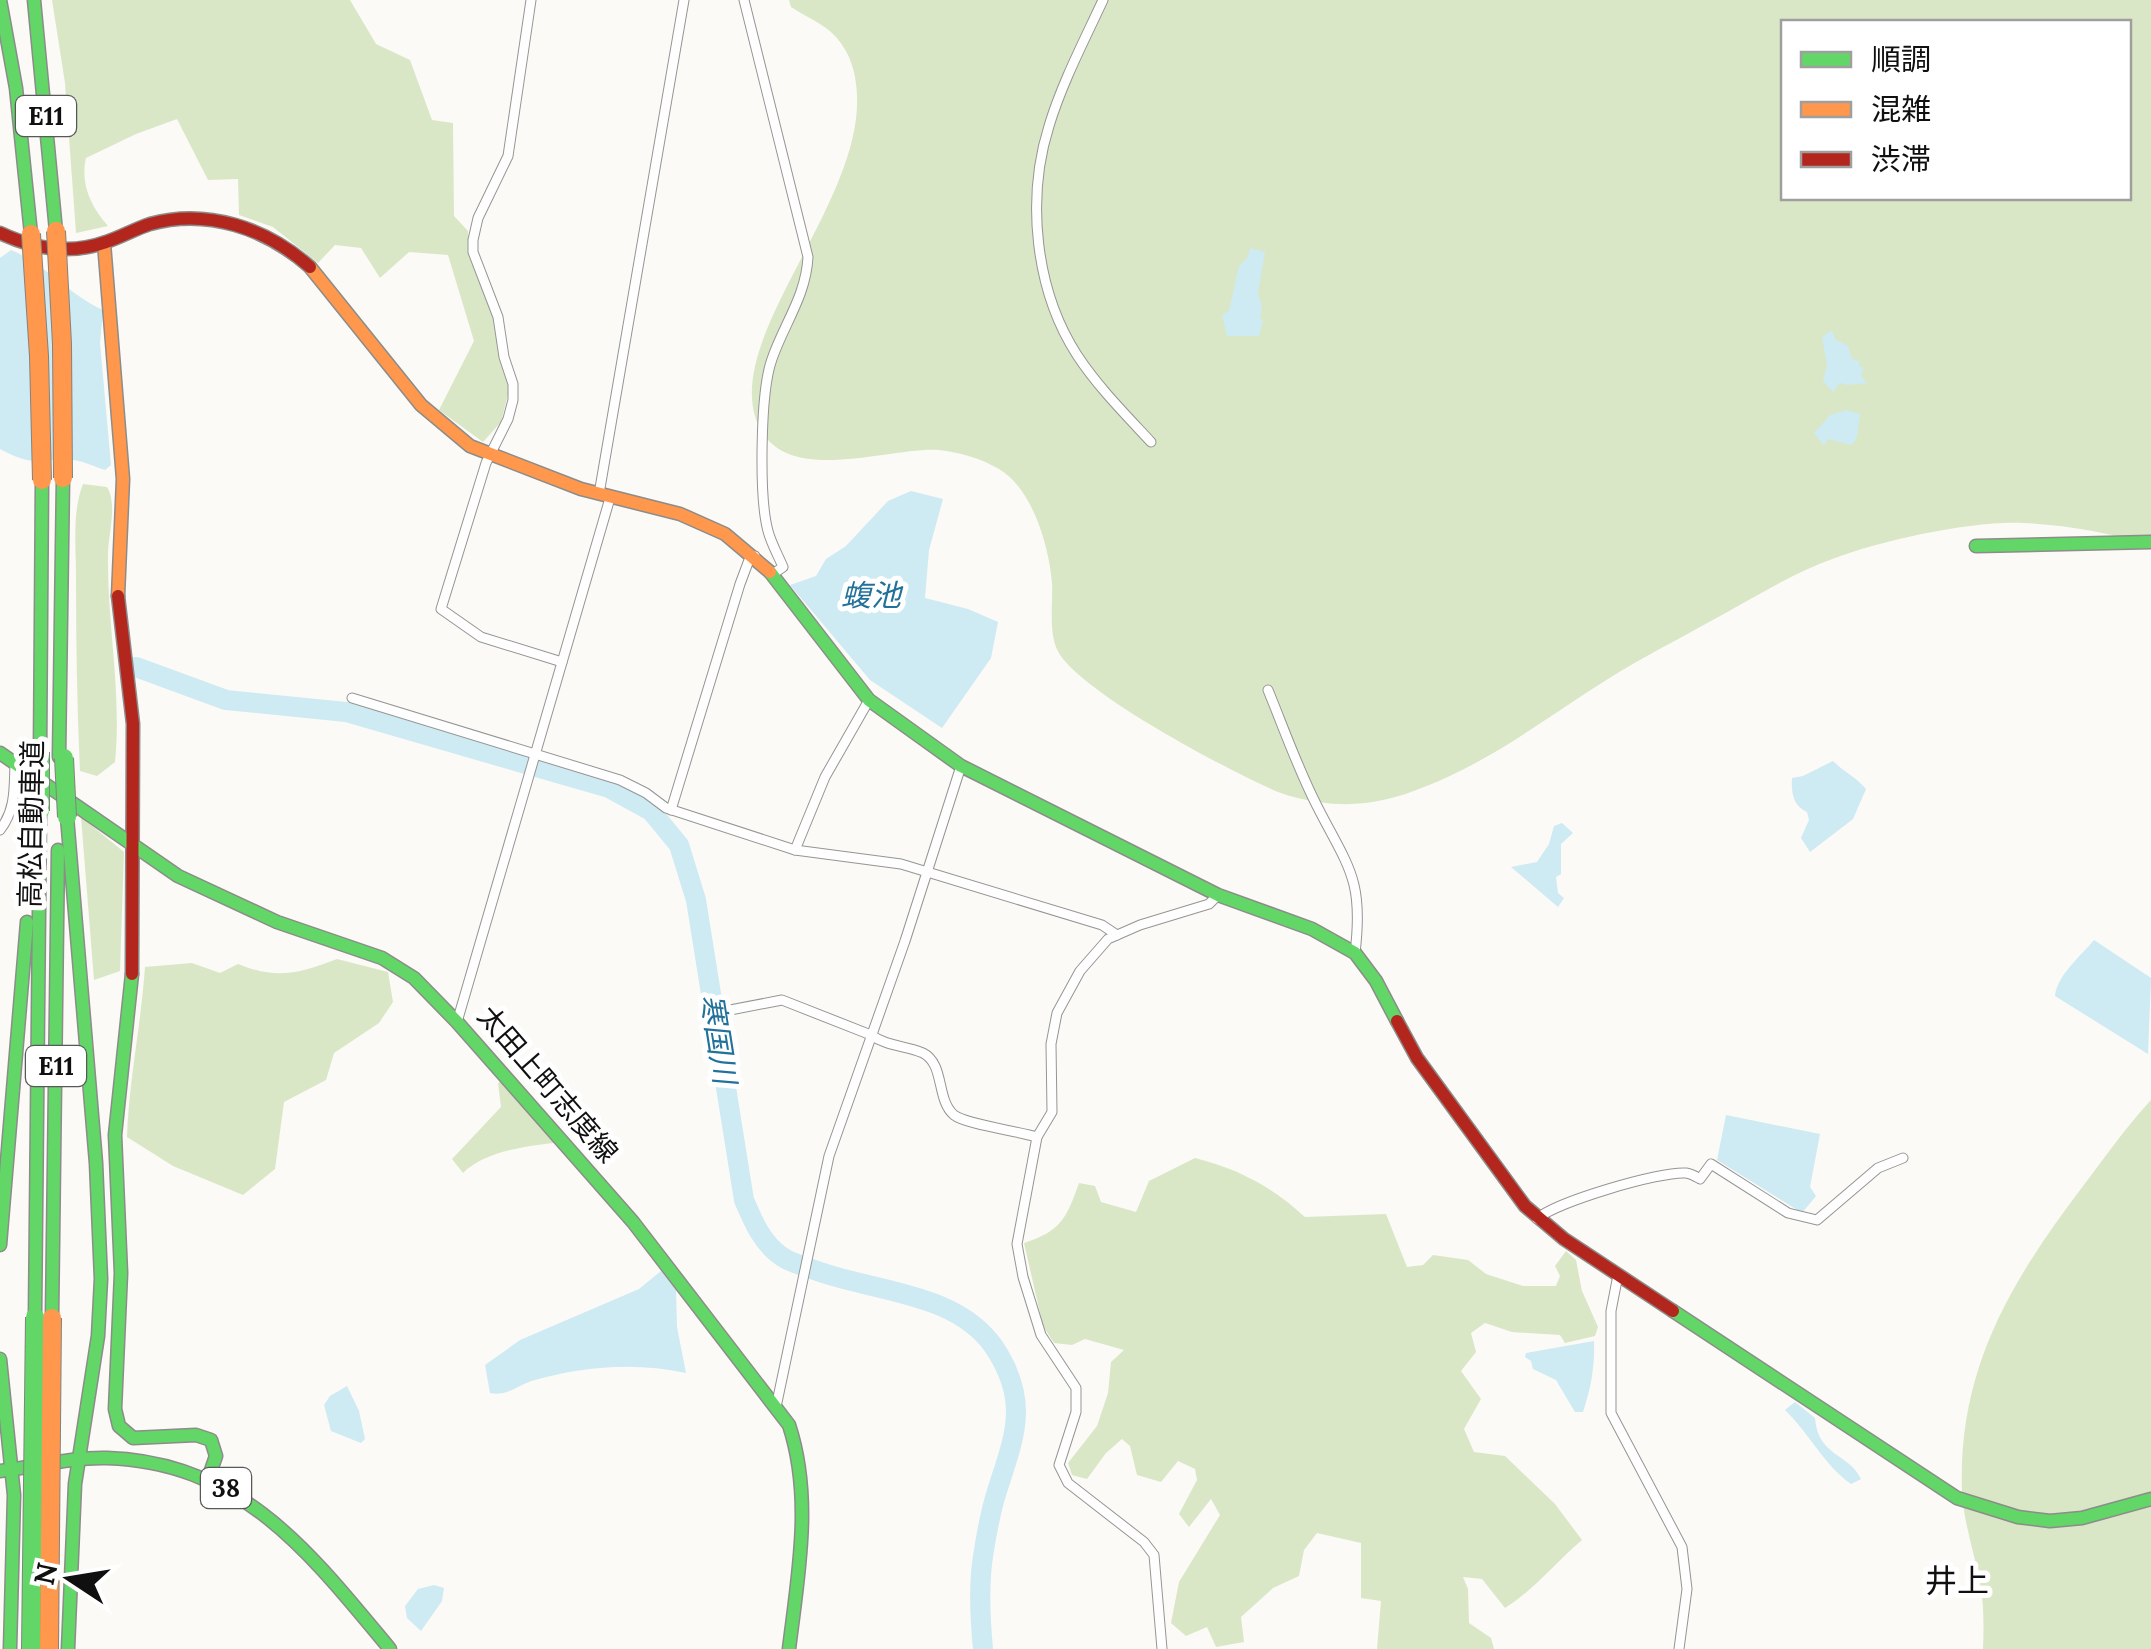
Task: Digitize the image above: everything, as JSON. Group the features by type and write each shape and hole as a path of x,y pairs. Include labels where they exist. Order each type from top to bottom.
{"main road":[{"name":"高松自動車道","path":"0,0 16,88 39,356 43,1318 49,1649"},
{"name":"高松自動車道","path":"31,1649 63,816 62,344 56,231 34,0"},
{"path":"0,234 52,249 83,249 154,223 177,219 233,223 274,239 322,278 429,413 470,446 605,496 704,522 755,556 773,574 869,700 961,766 1218,894 1312,929 1355,953 1376,981 1417,1058 1507,1184 1537,1218 1618,1275 1956,1498 2048,1521 2077,1519 2151,1499"},
{"path":"104,243 123,478 118,587 134,724 133,967 115,1135 121,1272 115,1409 120,1426 133,1438 196,1434 211,1440 216,1456 208,1480"},
{"path":"1976,546 2151,542"},
{"name":"太田上町志度線","path":"7,758 178,876 277,922 399,966 458,1022 632,1222 776,1407 798,1446 799,1556 790,1649"},
{"path":"0,1245 22,1002 30,855 40,811"},
{"path":"63,816 94,1121 101,1281 78,1460 68,1583 68,1649"},
{"path":"0,1360 14,1546 10,1649"},
{"name":"38","path":"6,1471 110,1458 150,1462 208,1480 272,1516 302,1545 390,1649"}],"street":[{"path":"531,0 508,156 478,218 473,240 473,252 498,317 513,384 508,418 489,454 441,608 481,637 562,662"},
{"path":"458,1022 562,662 605,496 684,0"},
{"path":"744,0 808,257 804,291 771,360 764,388 767,529 783,567 773,574"},
{"path":"1102,0 1048,126 1036,196 1039,243 1052,299 1074,351 1151,442"},
{"path":"672,810 740,584 749,560 755,556"},
{"path":"1268,690 1317,805 1353,872 1358,913 1355,953"},
{"path":"352,698 620,780 672,810 795,850 901,864 1102,925 1118,935"},
{"path":"795,850 825,777 869,700"},
{"path":"0,830 10,818 14,803 7,758"},
{"path":"776,1407 829,1156 961,766"},
{"path":"1162,1649 1154,1555 1144,1542 1068,1483 1059,1465 1076,1412 1076,1388 1065,1366 1041,1336 1017,1244 1036,1138 1052,1112 1051,1044 1057,1012 1080,972 1108,939 1209,904 1218,894"},
{"path":"726,1011 782,1000 871,1035 883,1044 924,1054 933,1063 948,1109 957,1118 1013,1129 1036,1138"},
{"path":"1537,1218 1547,1210 1609,1190 1683,1173 1700,1179 1710,1164 1788,1213 1817,1220 1878,1168 1903,1158"},
{"path":"1618,1275 1612,1311 1612,1413 1682,1547 1687,1590 1679,1649"}],"green space":[{"path":"52,0 350,0 376,44 410,60 432,120 453,123 454,216 468,231 469,256 493,317 501,363 510,387 501,422 483,442 439,410 474,341 448,255 409,252 380,278 361,248 335,245 318,263 273,227 239,215 238,179 208,180 177,119 86,158 88,195 108,226 76,233 65,83"},
{"path":"789,0 2151,0 2151,545 2072,528 2004,523 1955,528 1855,551 1772,587 1621,671 1496,751 1424,787 1360,804 1333,804 1278,792 1156,728 1068,664 1054,640 1052,583 1043,536 1021,490 999,469 939,450 808,459 785,453 767,439 755,416 752,382 761,345 840,178 853,136 857,95 852,64 841,43 826,28 791,7"},
{"path":"83,484 107,487 112,502 108,581 117,736 115,762 97,776 80,771 75,529"},
{"path":"81,817 124,852 120,971 94,980"},
{"path":"337,959 388,972 393,1002 379,1023 334,1053 326,1080 284,1102 275,1169 243,1195 173,1166 127,1137 145,967 192,963 220,973 238,964 265,972 288,973"},
{"path":"501,1082 554,1143 493,1155 463,1173 452,1159 501,1107"},
{"path":"2151,1100 2151,1649 1983,1649 1981,1592 1962,1490 1963,1446 1979,1367 1993,1330 2031,1259"},
{"path":"1195,1158 1254,1180 1305,1217 1386,1214 1407,1267 1423,1265 1433,1255 1468,1260 1486,1274 1523,1286 1556,1286 1560,1276 1555,1266 1566,1251 1576,1260 1582,1291 1598,1327 1595,1336 1565,1343 1560,1335 1512,1332 1485,1323 1471,1333 1476,1352 1461,1371 1481,1399 1464,1429 1474,1452 1505,1456 1555,1504 1582,1540 1505,1608 1482,1579 1463,1577 1468,1589 1469,1623 1491,1638 1494,1649 1377,1649 1381,1601 1361,1598 1361,1543 1317,1533 1304,1550 1299,1576 1273,1588 1241,1617 1244,1642 1216,1647 1207,1627 1186,1636 1171,1623 1179,1582 1220,1515 1211,1499 1189,1527 1179,1514 1197,1480 1195,1469 1178,1461 1161,1482 1137,1475 1130,1446 1122,1439 1087,1479 1072,1475 1068,1463 1097,1426 1108,1393 1111,1362 1124,1350 1085,1339 1072,1345 1054,1343 1043,1326 1024,1243 1046,1234 1060,1222 1079,1183 1095,1186 1101,1202 1136,1212 1149,1181"}],"water":[{"path":"1250,248 1265,252 1258,293 1263,320 1259,336 1227,336 1222,315 1229,311 1239,266"},
{"path":"11,250 103,310 100,343 111,465 105,470 73,460 29,460 0,449 0,258"},
{"path":"1832,330 1835,339 1848,346 1852,359 1860,361 1859,366 1864,368 1861,375 1867,383 1840,383 1833,392 1823,381 1827,365 1822,337"},
{"path":"1846,410 1860,414 1857,437 1852,445 1828,439 1824,446 1814,433 1830,415"},
{"name":"蝮池","path":"911,491 943,499 929,550 925,598 998,622 991,658 942,728 870,680 790,585 816,576 826,559 846,546 888,501"},
{"path":"1833,761 1866,789 1853,819 1810,852 1801,838 1809,820 1794,798 1792,778"},
{"path":"1562,823 1573,833 1561,844 1561,874 1556,877 1558,893 1564,898 1558,907 1511,867 1537,862 1549,844 1554,826"},
{"path":"2094,940 2151,978 2148,1054 2055,996 2065,973"},
{"path":"1726,1115 1820,1134 1810,1187 1816,1196 1802,1213 1717,1160"},
{"path":"661,1271 676,1290 677,1327 686,1373 648,1367 591,1369 490,1393 485,1365 520,1340 639,1289"},
{"path":"1594,1341 1588,1394 1583,1412 1575,1412 1556,1380 1533,1369 1526,1353"},
{"path":"347,1386 359,1411 365,1439 361,1443 331,1431 324,1405 330,1396"},
{"path":"1795,1402 1815,1418 1817,1431 1828,1448 1861,1479 1851,1484 1825,1458 1785,1410"},
{"path":"434,1585 444,1588 442,1601 421,1631 407,1618 405,1606 418,1589"}],"waterway":[{"name":"寒国川","path":"136,667 226,700 346,712 609,788 651,811 679,845 696,900 744,1200 759,1231 774,1251 791,1262 909,1295 957,1314 977,1328 1005,1366 1016,1402 1016,1418 982,1562 983,1649"}],"traffic: fast":[{"path":"0,0 16,88 31,234"},
{"path":"34,0 56,231"},
{"path":"59,757 63,478"},
{"path":"40,752 42,480"},
{"path":"1976,546 2151,542"},
{"path":"770,572 869,700 961,766 1218,895 1312,929 1355,953 1376,981 1397,1021"},
{"path":"40,752 40,811"},
{"path":"0,753 178,876 277,922 382,958 414,978 457,1022 633,1222 789,1425 802,1508 789,1649"},
{"path":"64,758 67,817"},
{"path":"35,1317 40,811"},
{"path":"67,817 96,1163 101,1279 98,1336 75,1484 68,1649"},
{"path":"52,1318 58,850"},
{"path":"0,1245 27,922"},
{"path":"132,974 115,1135 121,1273 115,1409 119,1426 133,1438 196,1435 211,1440 216,1456 208,1479"},
{"path":"1673,1311 1957,1498 2018,1517 2050,1521 2082,1518 2151,1499"},
{"path":"31,1649 35,1317"},
{"path":"0,1359 14,1495 10,1649"},
{"path":"0,1471 107,1458 155,1463 197,1476 270,1519 331,1580 390,1649"}],"traffic: slow":[{"path":"56,231 63,478"},
{"path":"31,234 42,480"},
{"path":"104,243 123,479 118,596"},
{"path":"310,267 421,405 470,446 581,489 680,514 725,534 770,572"},
{"path":"49,1649 52,1318"}],"traffic: jam":[{"path":"0,233 26,243 66,249 93,246 150,224 193,218 214,220 255,232 310,267"},
{"path":"118,596 133,724 132,974"},
{"path":"1397,1021 1417,1058 1525,1206 1564,1239 1673,1311"}],"district":[{"name":"井上","path":"1957,1581"}]}
